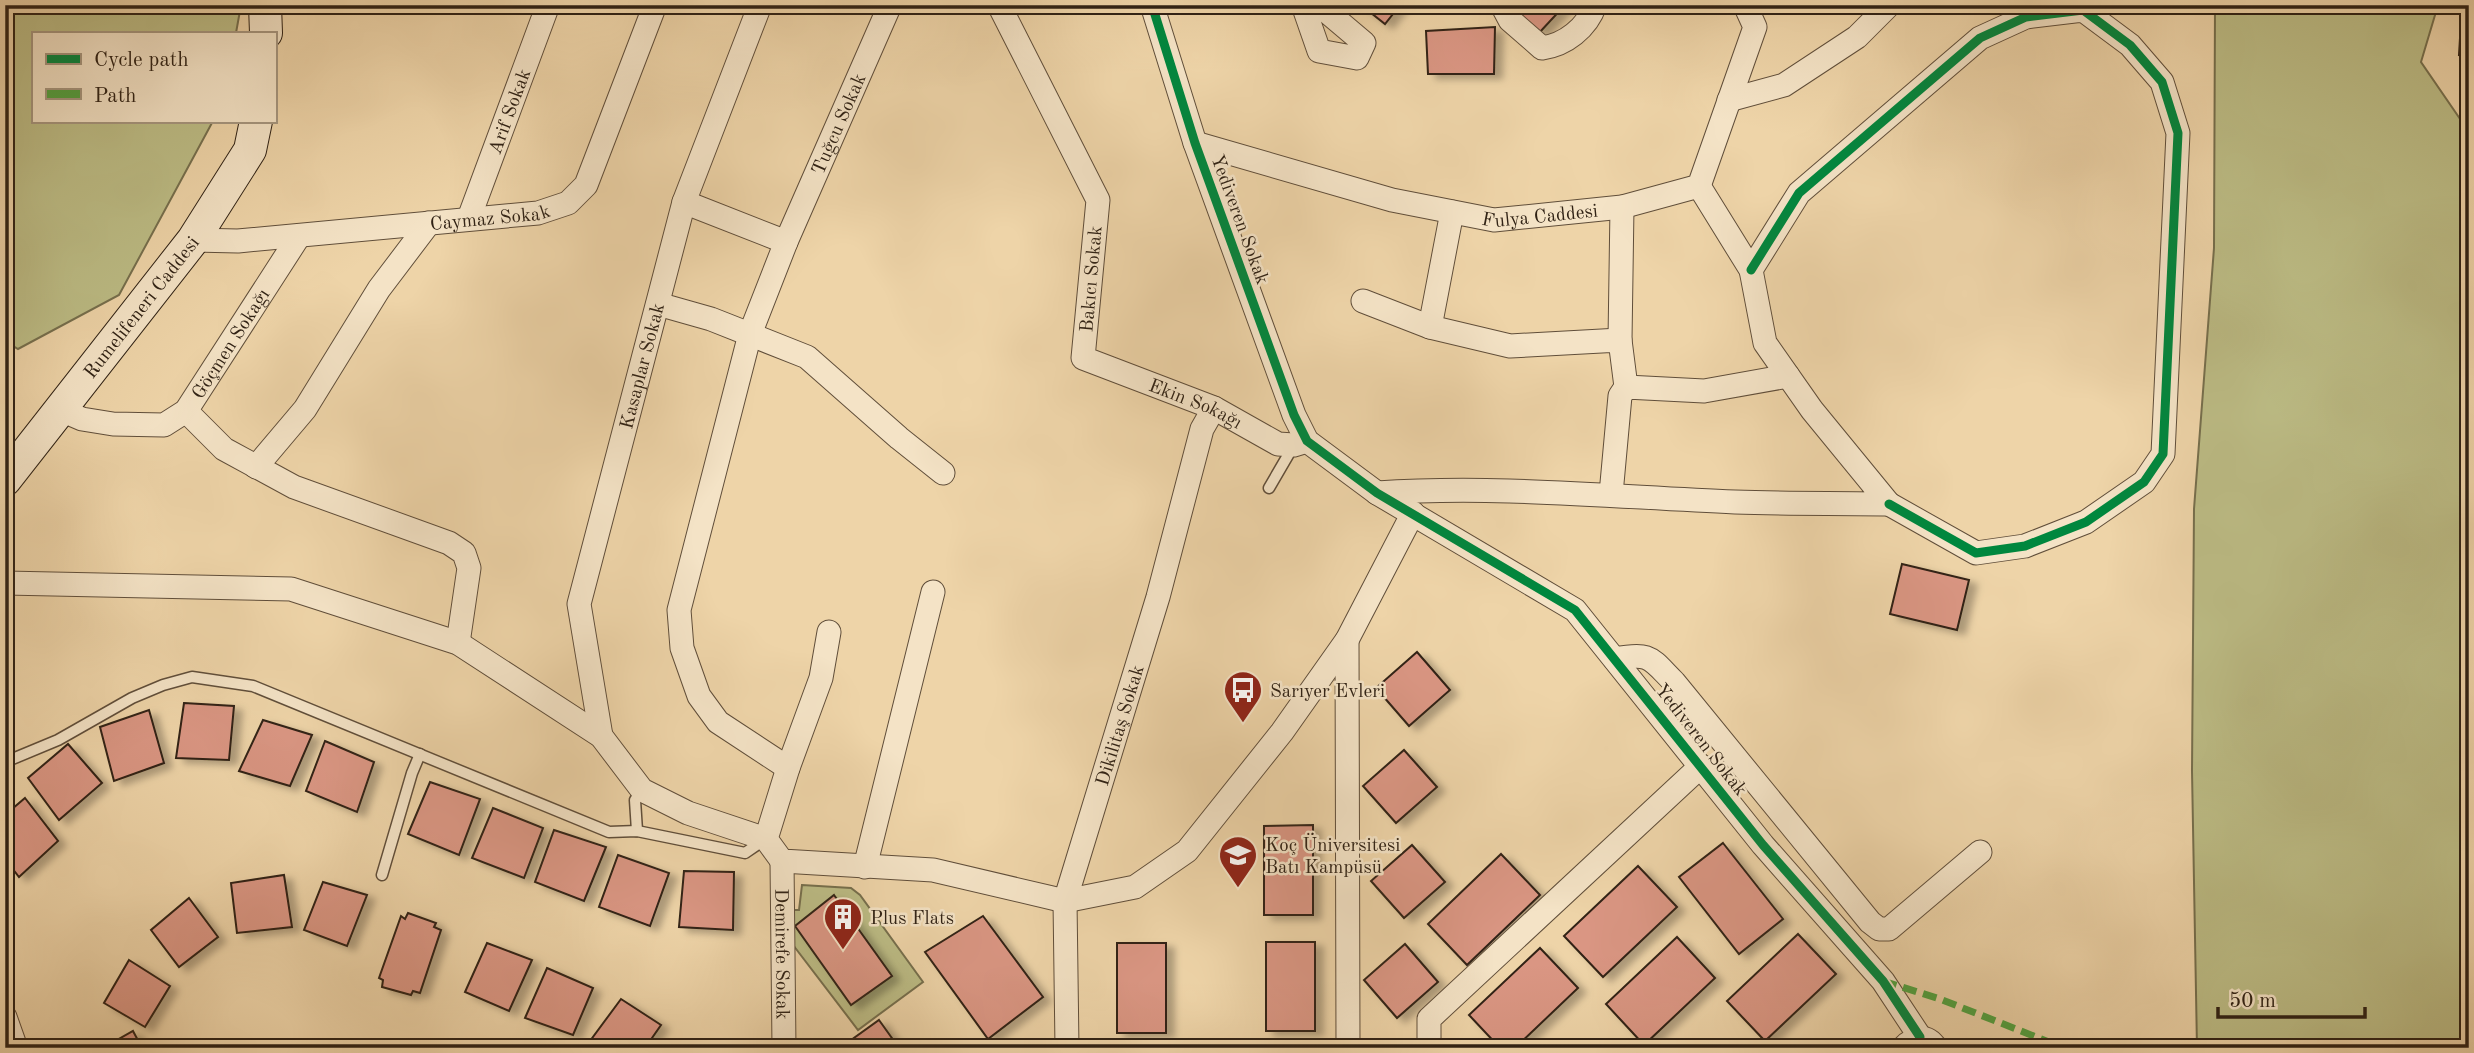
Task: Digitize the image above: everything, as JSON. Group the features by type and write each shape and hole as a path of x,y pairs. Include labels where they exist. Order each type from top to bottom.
{"street":[{"path":"265,5 266,32"},
{"name":"Arif Sokak","path":"469,218 548,5"},
{"name":"Caymaz Sokak","path":"193,240 239,241 538,213 568,203 586,184 655,5"},
{"name":"Kasaplar Sokak","path":"601,736 579,604 684,202 760,5"},
{"name":"Tuğcu Sokak","path":"788,768 718,722 699,696 682,648 679,610 750,334 786,242 890,5"},
{"name":"Bakıcı Sokak","path":"999,5 1097,200 1083,358"},
{"name":"Yediveren Sokak","path":"1152,5 1195,143 1294,415 1301,443 1377,493 1575,610 1763,845 1883,981 1928,1045"},
{"path":"1303,5 1319,51 1357,58 1364,43 1320,5"},
{"path":"1502,5 1510,20 1542,48 1558,46 1590,20 1595,5"},
{"path":"1745,5 1755,27 1699,186 1751,270 1765,343 1812,410 1889,504 1976,553 2025,546 2086,522 2144,482 2163,454 2178,133 2162,82 2130,45 2083,10 2025,11 1980,38 1799,193 1751,270"},
{"path":"1729,100 1784,85 1857,37 1889,5"},
{"name":"Rumelifeneri Caddesi","path":"5,480 193,240 250,150 256,122"},
{"name":"Fulya Caddesi","path":"1195,143 1392,200 1494,220 1622,206 1699,186"},
{"path":"684,202 786,242"},
{"path":"1611,494 1620,396 1626,387 1620,340 1622,206"},
{"path":"1430,327 1452,212"},
{"path":"256,467 305,409 379,289 429,223"},
{"name":"Göçmen Sokağı","path":"61,410 82,419 125,425 164,425 186,411 299,236"},
{"path":"1363,301 1430,327 1510,346 1620,340"},
{"path":"657,304 711,319 807,357 899,438 943,472"},
{"name":"Ekin Sokağı","path":"1083,358 1214,408 1278,444 1301,443"},
{"path":"1626,387 1704,391 1788,376"},
{"name":"Dikilitaş Sokak","path":"1067,1048 1065,901 1158,597 1202,429 1214,408"},
{"path":"186,411 225,449 294,487 449,543 464,553 469,568 458,643"},
{"path":"1377,493 1432,489 1611,494 1736,502 1889,504"},
{"path":"5,583 291,589 458,643 601,736 642,790 688,813 766,839 782,861 933,870 1065,901 1135,887 1187,851 1282,732 1347,640 1413,513"},
{"path":"865,867 933,592"},
{"path":"766,839 788,768 821,678 830,632"},
{"path":"1347,640 1348,1048"},
{"path":"1615,659 1639,654 1652,660 1674,682 1870,922 1879,929 1889,929 1980,852"},
{"path":"1429,1048 1429,1019 1701,766"},
{"name":"Demirefe Sokak","path":"782,861 784,1048"},
{"path":"5,1017 16,1048"}],"lane":[{"path":"1269,488 1301,443"},
{"path":"5,762 58,740 132,698 192,677 253,686 609,832 637,831 745,853 766,839"},
{"path":"382,875 420,754"},
{"path":"637,831 635,800 642,790"}],"green space":[{"path":"5,5 241,5 236,32 32,32 32,122 212,122 119,295 18,349 5,341"},
{"path":"2215,5 2438,5 2421,62 2469,132 2469,1048 2197,1048 2192,771 2194,509 2214,248"},
{"path":"802,885 851,888 860,895 923,982 858,1030 790,941 792,910 799,910"}],"building":[{"path":"1361,5 1400,5 1385,24"},
{"path":"1509,5 1565,5 1539,33"},
{"path":"2462,5 2469,5 2469,56 2459,55"},
{"path":"1495,27 1494,74 1428,74 1426,31"},
{"path":"1902,564 1969,580 1957,630 1890,614"},
{"path":"1417,652 1450,690 1409,726 1376,688"},
{"path":"184,703 234,706 229,760 176,758"},
{"path":"149,710 164,763 114,781 100,727"},
{"path":"263,720 312,735 290,786 239,771"},
{"path":"325,741 374,762 357,812 306,791"},
{"path":"68,744 102,783 59,820 28,778"},
{"path":"1404,750 1437,787 1396,823 1363,786"},
{"path":"430,782 480,799 459,855 408,834"},
{"path":"25,798 58,841 19,877 5,859 5,815"},
{"path":"493,808 543,828 524,878 472,858"},
{"path":"1313,825 1313,915 1264,915 1264,826"},
{"path":"554,830 606,847 584,901 535,882"},
{"path":"1723,843 1783,919 1739,954 1679,877"},
{"path":"1412,845 1445,882 1404,918 1371,881"},
{"path":"1501,854 1540,895 1467,965 1428,924"},
{"path":"618,855 669,873 650,926 599,907"},
{"path":"1638,866 1677,907 1603,977 1564,936"},
{"path":"684,871 734,872 733,930 679,927"},
{"path":"284,875 292,927 237,933 231,883"},
{"path":"323,882 367,895 347,946 304,930"},
{"name":"Plus Flats","path":"834,895 892,976 851,1005 795,926"},
{"path":"189,898 218,937 179,967 151,930"},
{"path":"408,913 436,923 434,927 441,930 420,993 413,991 411,995 382,987 383,980 379,978 401,916 405,919"},
{"path":"983,916 1043,997 988,1039 925,952"},
{"path":"1798,934 1836,974 1765,1041 1727,1001"},
{"path":"1677,937 1715,978 1644,1045 1606,1004"},
{"path":"1266,942 1315,942 1315,1031 1266,1031"},
{"path":"487,943 532,960 509,1011 465,992"},
{"path":"1117,943 1166,943 1166,1033 1117,1033"},
{"path":"1405,944 1438,982 1397,1018 1364,980"},
{"path":"1540,948 1578,988 1515,1048 1500,1048 1469,1015"},
{"path":"129,960 170,986 145,1027 104,1003"},
{"path":"547,968 593,988 573,1035 525,1018"},
{"path":"621,999 661,1025 645,1048 601,1048 590,1041"},
{"path":"879,1020 899,1048 840,1048"},
{"path":"133,1031 142,1048 103,1048"}],"marked path":[{"path":"1883,981 1940,999 2064,1048"}],"cycle path":[{"path":"1152,5 1195,143 1294,415 1307,441 1377,493 1575,610 1763,845 1883,981 1920,1037"},
{"path":"1751,270 1799,193 1980,38 2026,17 2083,10 2130,45 2162,82 2178,133 2163,454 2144,482 2086,522 2025,546 1976,553 1889,504"}],"place":[{"name":"Sarıyer Evleri","path":"1243,724"},
{"name":"Koç Üniversitesi Batı Kampüsü","path":"1238,889"},
{"name":"Plus Flats","path":"843,951"}]}
